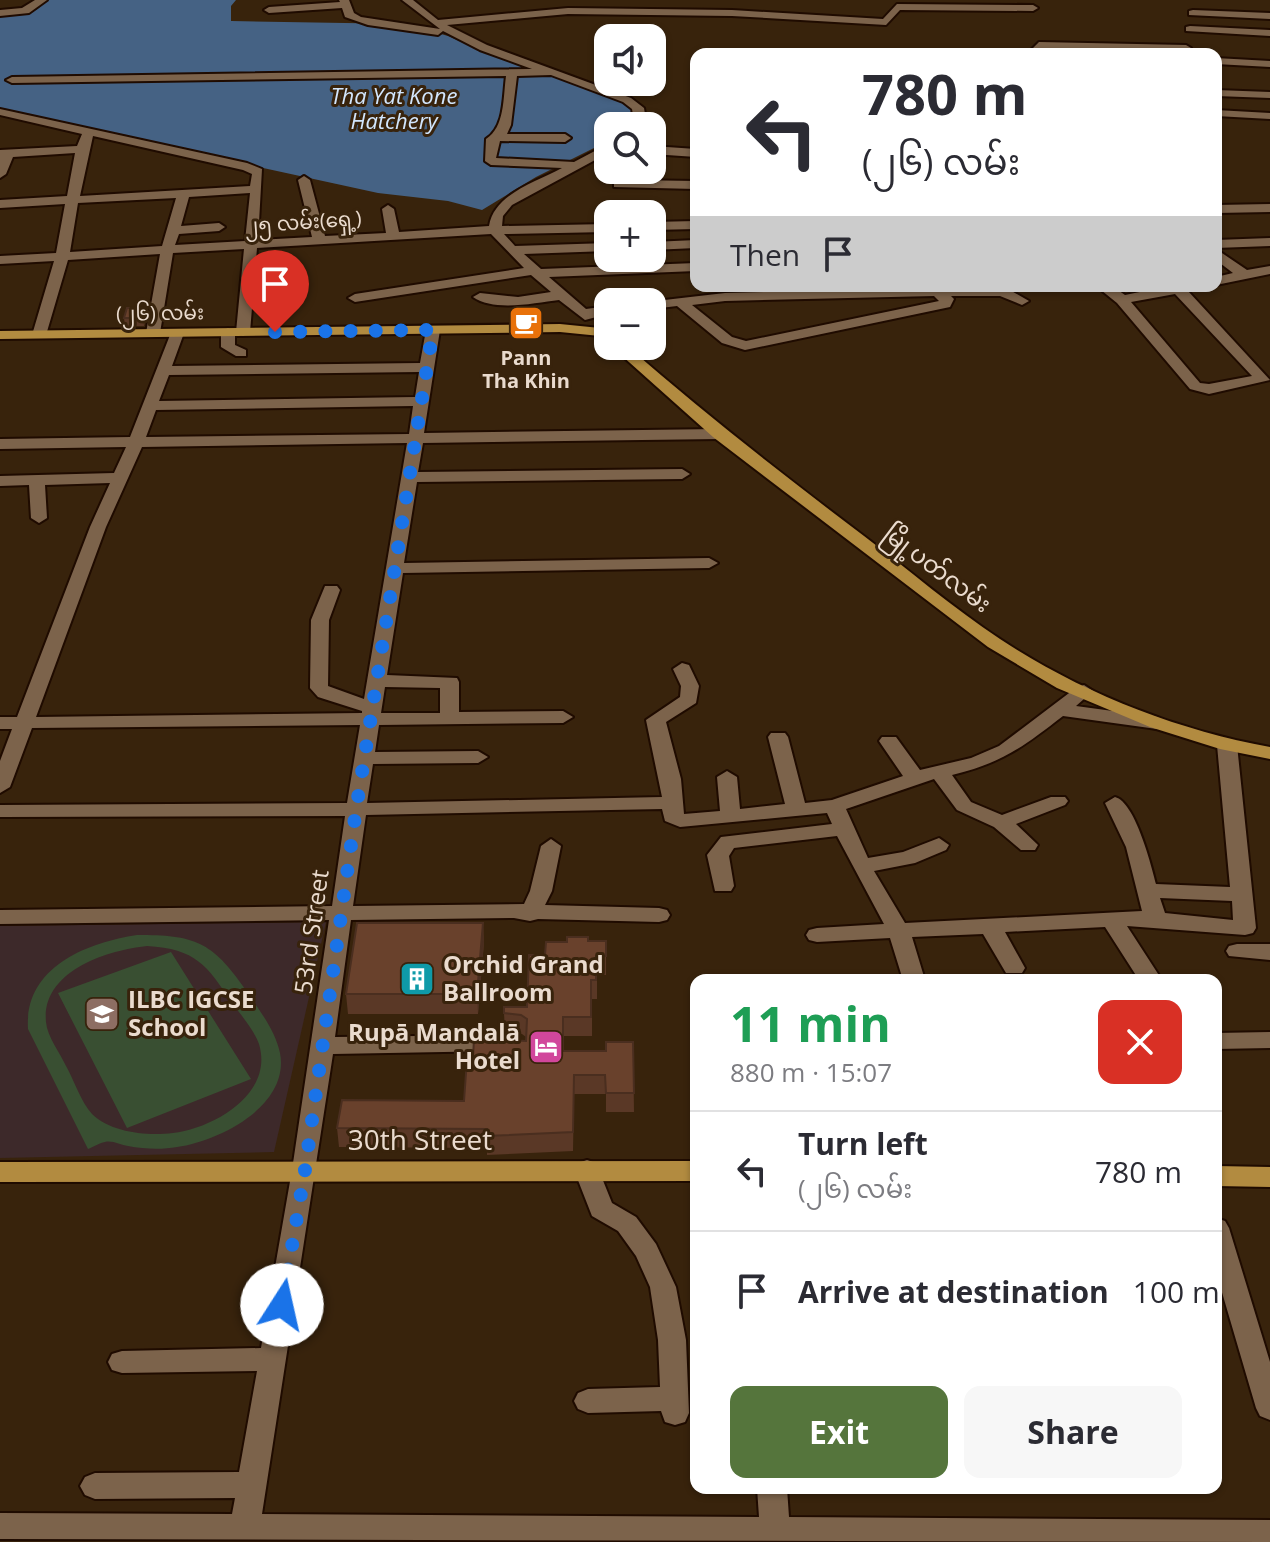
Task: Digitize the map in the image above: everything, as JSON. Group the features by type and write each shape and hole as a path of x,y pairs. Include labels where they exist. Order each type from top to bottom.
{"main road":[{"path":"560,328 575,324 584,315 594,325"},
{"name":"(၂၆) လမ်း","path":"0,335 560,328 594,333"},
{"name":"မြို့ပတ်လမ်း","path":"634,360 719,434 994,643 1064,684 1157,723 1227,745 1270,753"},
{"name":"30th Street","path":"0,1172 690,1171"},
{"path":"1222,1176 1270,1177"}],"street":[{"path":"0,13 25,11 42,0"},
{"path":"407,0 423,16 474,43"},
{"path":"572,11 588,5 587,0"},
{"path":"630,12 634,0"},
{"path":"705,0 706,12"},
{"path":"737,13 755,0"},
{"path":"1187,48 1195,0"},
{"path":"275,12 346,6 361,21 417,25 627,100 639,112"},
{"path":"435,23 572,11 630,12 680,6 706,12 886,22 897,7 1033,8"},
{"path":"423,16 486,8"},
{"path":"1193,13 1270,16"},
{"path":"1190,29 1270,33"},
{"path":"1034,48 1049,45 1118,48"},
{"path":"1222,61 1270,64"},
{"path":"12,80 554,72"},
{"path":"499,137 505,125 512,74"},
{"path":"1222,80 1270,82"},
{"path":"1222,93 1270,95"},
{"path":"0,112 258,172 253,245 235,332 228,347 241,353"},
{"path":"1222,113 1270,116"},
{"path":"0,126 21,126"},
{"path":"39,335 62,257 82,149 89,131"},
{"path":"534,163 560,138 492,139 491,161 573,165"},
{"path":"0,174 4,153 82,149"},
{"path":"666,156 690,154"},
{"path":"594,155 508,202 497,216 495,230 511,250 584,315 594,313"},
{"path":"666,159 690,163"},
{"path":"304,180 319,240"},
{"path":"134,196 142,184"},
{"path":"618,184 690,185"},
{"path":"0,204 257,189"},
{"path":"153,333 167,250 183,194"},
{"path":"1243,208 1270,233"},
{"path":"1222,209 1270,208"},
{"path":"388,209 393,236"},
{"path":"666,226 690,225"},
{"path":"173,230 219,227"},
{"name":"၂၅ လမ်း(ရှေ့)","path":"0,260 62,257 137,246 167,250 495,230 594,228"},
{"path":"1222,244 1270,242"},
{"path":"666,245 690,244"},
{"path":"511,250 594,247"},
{"path":"666,260 670,268"},
{"path":"1223,263 1244,275"},
{"path":"666,268 690,267"},
{"path":"355,298 536,271 594,269"},
{"path":"1222,280 1270,270"},
{"path":"679,301 727,340 745,346 945,304 947,299 937,292"},
{"path":"666,303 725,297 937,292 1003,292 1022,301"},
{"path":"1111,292 1122,300 1195,386 1209,389 1263,379 1187,292"},
{"path":"1122,300 1160,292"},
{"path":"480,297 518,301 562,295"},
{"name":"53rd Street","path":"243,1534 305,1170 356,810 433,330"},
{"path":"0,787 177,333"},
{"path":"164,371 426,367"},
{"path":"149,406 421,401"},
{"path":"0,444 719,434"},
{"path":"411,477 682,474"},
{"path":"0,481 119,478"},
{"path":"37,480 39,518"},
{"path":"396,568 709,563"},
{"path":"331,590 320,620 319,688 372,713"},
{"path":"682,669 690,686 689,699 678,709 656,720 660,745 672,781 672,816 675,820 834,806 915,778 993,757 1084,691"},
{"path":"377,681 450,682 449,718"},
{"path":"1060,710 1157,723"},
{"path":"0,723 372,713 449,718 563,717"},
{"path":"778,737 797,811"},
{"path":"889,741 915,778"},
{"path":"817,935 1155,918 1245,928 1227,745"},
{"path":"364,758 478,757"},
{"path":"940,773 964,806 1001,822 1028,845"},
{"path":"727,777 731,817"},
{"path":"1001,822 1058,801"},
{"path":"0,811 356,810 674,803"},
{"path":"1115,803 1136,847 1155,918"},
{"path":"834,806 861,866 899,931 912,974"},
{"path":"723,886 718,855 728,842 845,829"},
{"path":"861,866 908,858 939,845"},
{"path":"530,914 541,891 551,846"},
{"path":"1147,890 1243,895"},
{"path":"0,917 514,911 530,914 659,915"},
{"path":"1112,920 1147,974"},
{"path":"990,926 1014,968"},
{"path":"1237,951 1270,952"},
{"path":"1222,1041 1270,1040"},
{"path":"323,1046 513,1043"},
{"path":"587,1170 601,1209 627,1224 647,1251 663,1287 672,1340 675,1406 588,1401"},
{"path":"1222,1248 1270,1408"},
{"path":"122,1362 273,1359"},
{"path":"95,1486 250,1485"},
{"path":"772,1494 776,1536"},
{"path":"0,1526 243,1534 776,1536 1270,1533"}],"shaded area":[{"path":"326,922 274,1152 0,1158 0,926"}],"green space":[{"path":"137,935 188,939 211,951 233,973 266,1020 280,1053 280,1072 274,1089 248,1118 212,1137 177,1147 146,1148 108,1142 88,1149 28,1029 29,1008 36,990 62,962 97,944","holes":["131,948 164,948 189,955 215,978 254,1033 261,1062 258,1078 249,1093 222,1116 189,1130 173,1133 130,1132 109,1125 88,1109 49,1033 47,1004 54,989 80,966"]},
{"path":"171,952 251,1079 127,1128 58,993"}],"water":[{"name":"Tha Yat Kone Hatchery","path":"48,0 236,0 231,6 231,21 406,24 448,36 487,53 535,66 594,89 594,96 608,96 631,108 631,112 594,112 594,148 536,177 482,210 448,201 378,193 0,111 0,14 36,10"}],"building":[{"path":"127,308 145,308 143,318 124,318"},
{"name":"Orchid Grand Ballroom","path":"357,923 483,923 477,994 346,994"},
{"path":"567,937 606,941 606,956 596,956 596,980 591,980 591,1017 563,1017 563,1051 606,1051 606,1042 633,1042 634,1093 606,1093 605,1075 574,1075 573,1132 486,1136 487,1129 337,1128 342,1100 464,1101 467,1059 473,1059 474,1038 526,1041 527,1019 504,1013 504,1007 527,1007 529,955 545,955 546,942 567,942"}],"place":[{"name":"Pann Tha Khin","path":"526,323"},
{"name":"Orchid Grand Ballroom","path":"417,979"},
{"name":"ILBC IGCSE School","path":"102,1014"},
{"name":"Rupā Mandalā Hotel","path":"546,1047"}],"route":[{"path":"275,332 433,330 356,810 305,1170 282,1305"}]}
